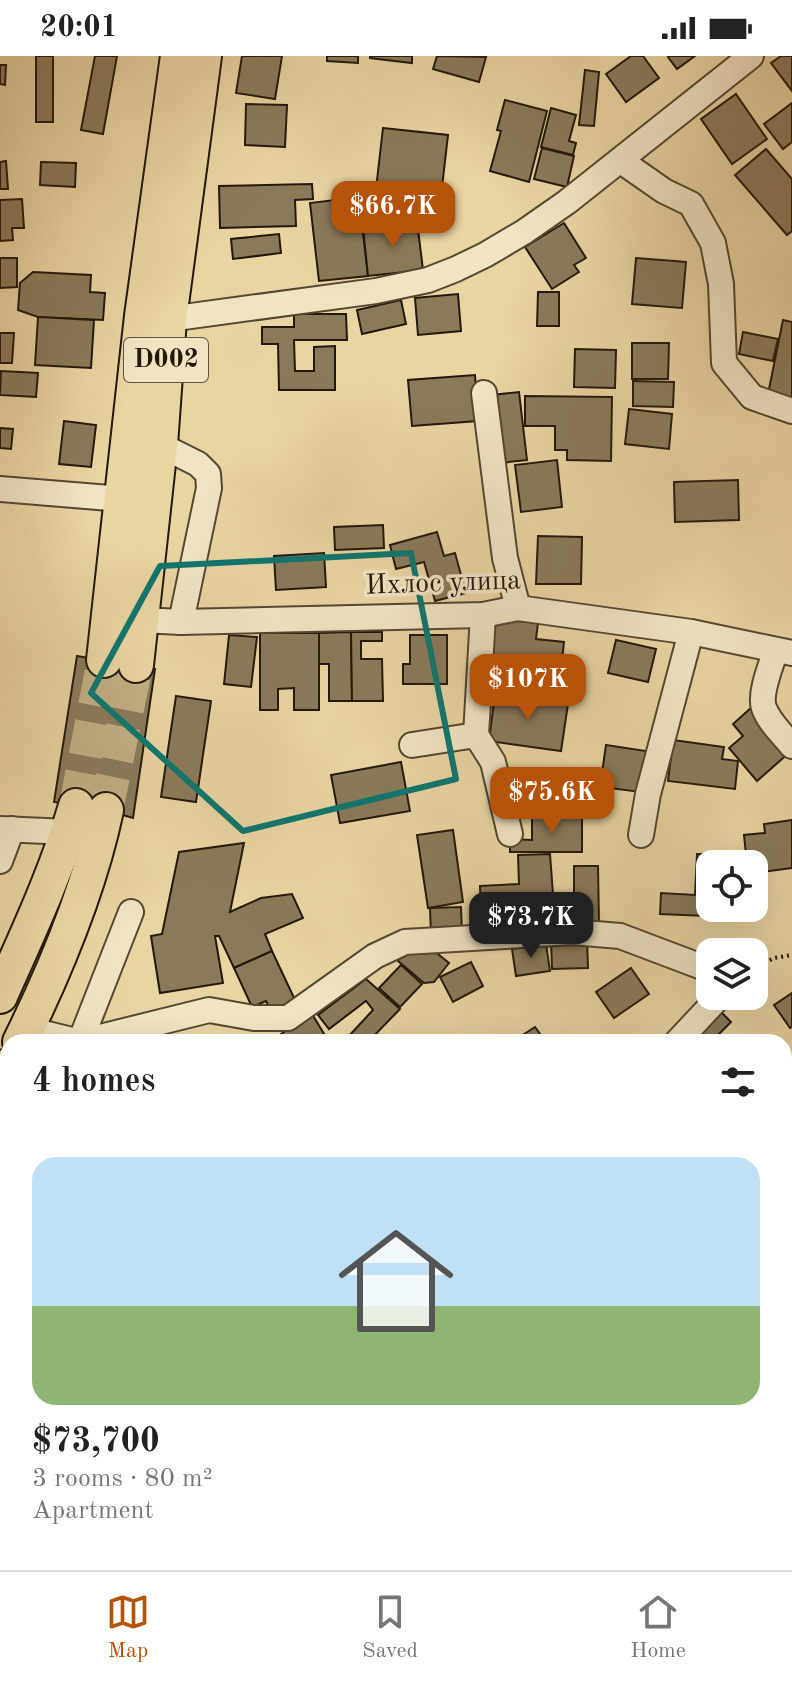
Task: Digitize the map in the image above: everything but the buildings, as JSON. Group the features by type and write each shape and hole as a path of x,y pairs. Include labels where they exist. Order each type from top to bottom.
{"highway":[{"name":"D002","path":"178,56 142,316 122,499 120,662 142,620 169,319 204,56"},
{"path":"0,996 38,908 84,816"},
{"path":"24,1034 66,939 99,846 84,816"}],"street":[{"path":"169,319 376,291 428,280 485,255 567,202 751,56"},
{"path":"621,161 664,191 691,204 713,243 721,284 724,363 752,397 792,411"},
{"path":"484,393 505,558 518,608"},
{"path":"160,445 198,464 208,474 209,488 181,622"},
{"path":"0,489 122,499"},
{"name":"Ихлос улица","path":"142,620 181,622 483,615 518,608 691,632 784,651"},
{"path":"483,615 476,735 493,762 510,834"},
{"path":"641,835 648,794 691,632"},
{"path":"784,651 762,698 771,721 792,746"},
{"path":"412,745 476,735"},
{"path":"0,861 6,829 84,816"},
{"path":"83,1034 131,912"},
{"path":"112,1034 209,1010 254,1018 288,1018 375,956 405,942 572,932 620,936 696,965"},
{"path":"684,1034 707,1010"}],"path":[{"path":"768,961 792,955"}],"highlighted area":[{"path":"411,553 456,779 243,831 91,693 160,566"}],"tunnel":[{"path":"76,806 104,660"},
{"path":"106,810 136,665"}]}
